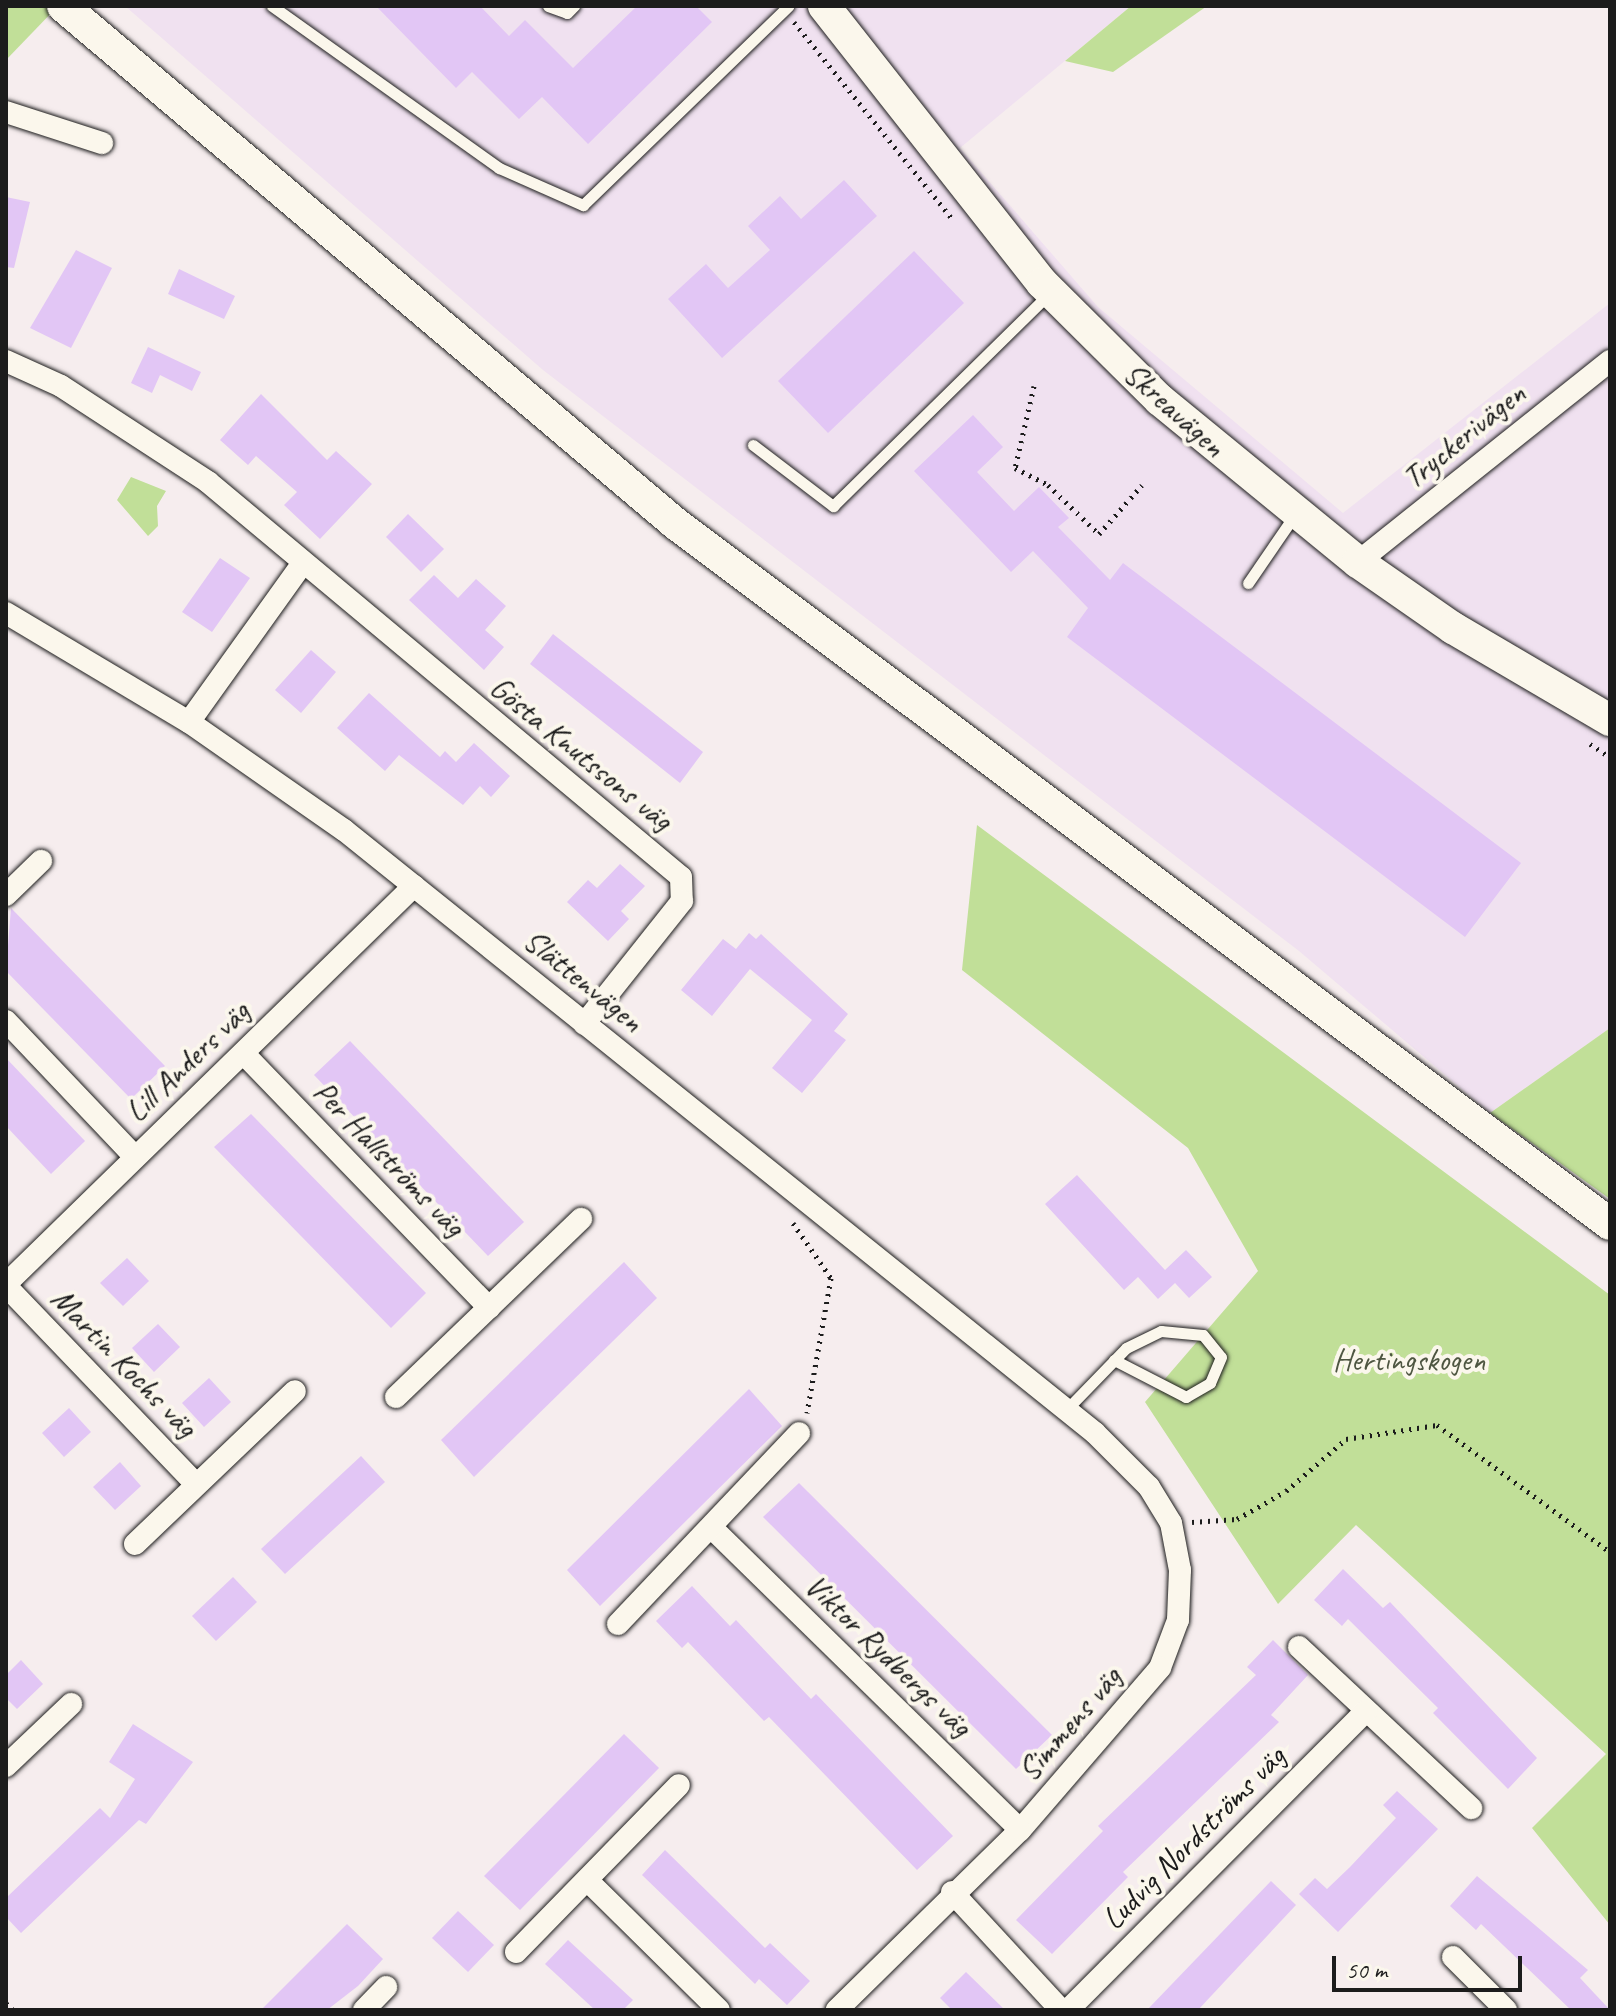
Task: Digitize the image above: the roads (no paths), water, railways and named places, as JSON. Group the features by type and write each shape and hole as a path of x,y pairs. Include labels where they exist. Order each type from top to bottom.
{"main road":[{"path":"63,6 676,524 1610,1224"},
{"name":"Skreavägen","path":"824,6 1052,292 1160,400 1358,562 1610,720"}],"street":[{"path":"6,112 102,143"},
{"name":"Gösta Knutssons väg","path":"6,361 154,443 681,877 682,901 584,1024"},
{"name":"Tryckerivägen","path":"1358,562 1610,361"},
{"path":"189,722 303,563"},
{"name":"Slättenvägen","path":"6,613 189,722 414,886 1095,1433"},
{"path":"6,895 41,861"},
{"name":"Lill Anders väg","path":"6,1285 414,886"},
{"path":"6,1021 135,1157"},
{"name":"Per Hallströms väg","path":"244,1054 489,1308"},
{"path":"396,1397 581,1219"},
{"name":"Martin Kochs väg","path":"6,1285 195,1483"},
{"name":"Martin Kochs väg","path":"135,1544 195,1483 295,1391"},
{"path":"618,1624 799,1433"},
{"name":"Simmens väg","path":"837,2010 952,1892 1020,1830 1160,1668 1178,1620 1171,1523 1149,1487 1095,1433"},
{"name":"Viktor Rydbergs väg","path":"712,1528 1020,1830"},
{"path":"1299,1647 1471,1808"},
{"path":"6,1765 71,1704"},
{"name":"Ludvig Nordströms väg","path":"1068,2010 1366,1711"},
{"path":"516,1952 679,1785"},
{"path":"587,1880 719,2010"},
{"path":"952,1892 1061,2010"},
{"path":"1453,1957 1506,2010"},
{"path":"364,2010 386,1987"}],"lane":[{"path":"272,6 499,168 583,205 788,6"},
{"path":"548,6 567,13 574,6"},
{"path":"753,445 833,506 1052,292"},
{"path":"1248,583 1296,513"},
{"path":"1066,1410 1114,1360 1161,1331 1203,1335 1221,1357 1210,1383 1186,1397 1114,1360"}],"park label":[{"name":"Hertingskogen","path":"1409,1360"}]}
